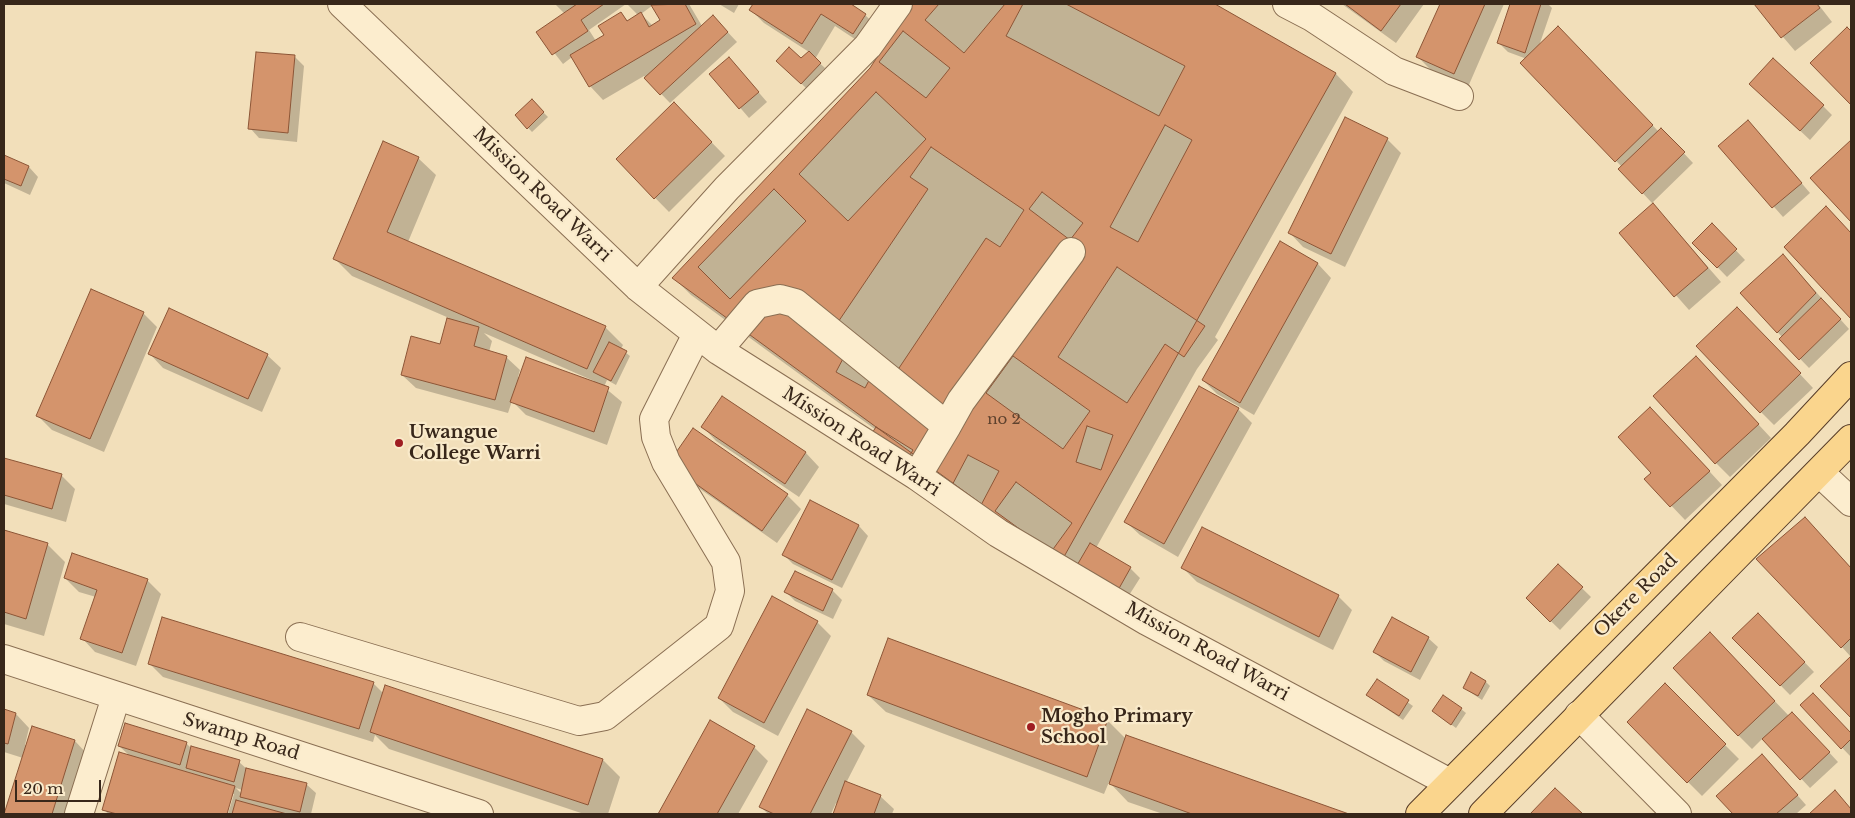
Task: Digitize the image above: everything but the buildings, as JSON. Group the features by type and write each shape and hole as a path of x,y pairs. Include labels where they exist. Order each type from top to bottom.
{"main road":[{"name":"Okere Road","path":"1420,814 1790,441 1851,376"},
{"path":"1483,814 1820,473 1851,439"}],"street":[{"name":"Mission Road Warri","path":"342,4 638,287 708,342 917,476 998,533 1147,621 1450,783"},
{"path":"638,287 727,188 868,46 898,4"},
{"path":"1287,4 1315,10 1394,70 1459,96"},
{"path":"917,476 961,400 1071,252"},
{"path":"300,637 579,721 604,716 719,626 730,591 726,562 666,462 656,436 654,419 708,342 757,304 780,299 795,303 947,426"},
{"path":"1820,473 1851,502"},
{"name":"Swamp Road","path":"4,658 116,697 480,814"},
{"path":"79,814 116,697"},
{"path":"1579,715 1677,814"}],"place":[{"name":"Uwangue College Warri","path":"399,443"},
{"name":"Mogho Primary School","path":"1031,727"}]}
